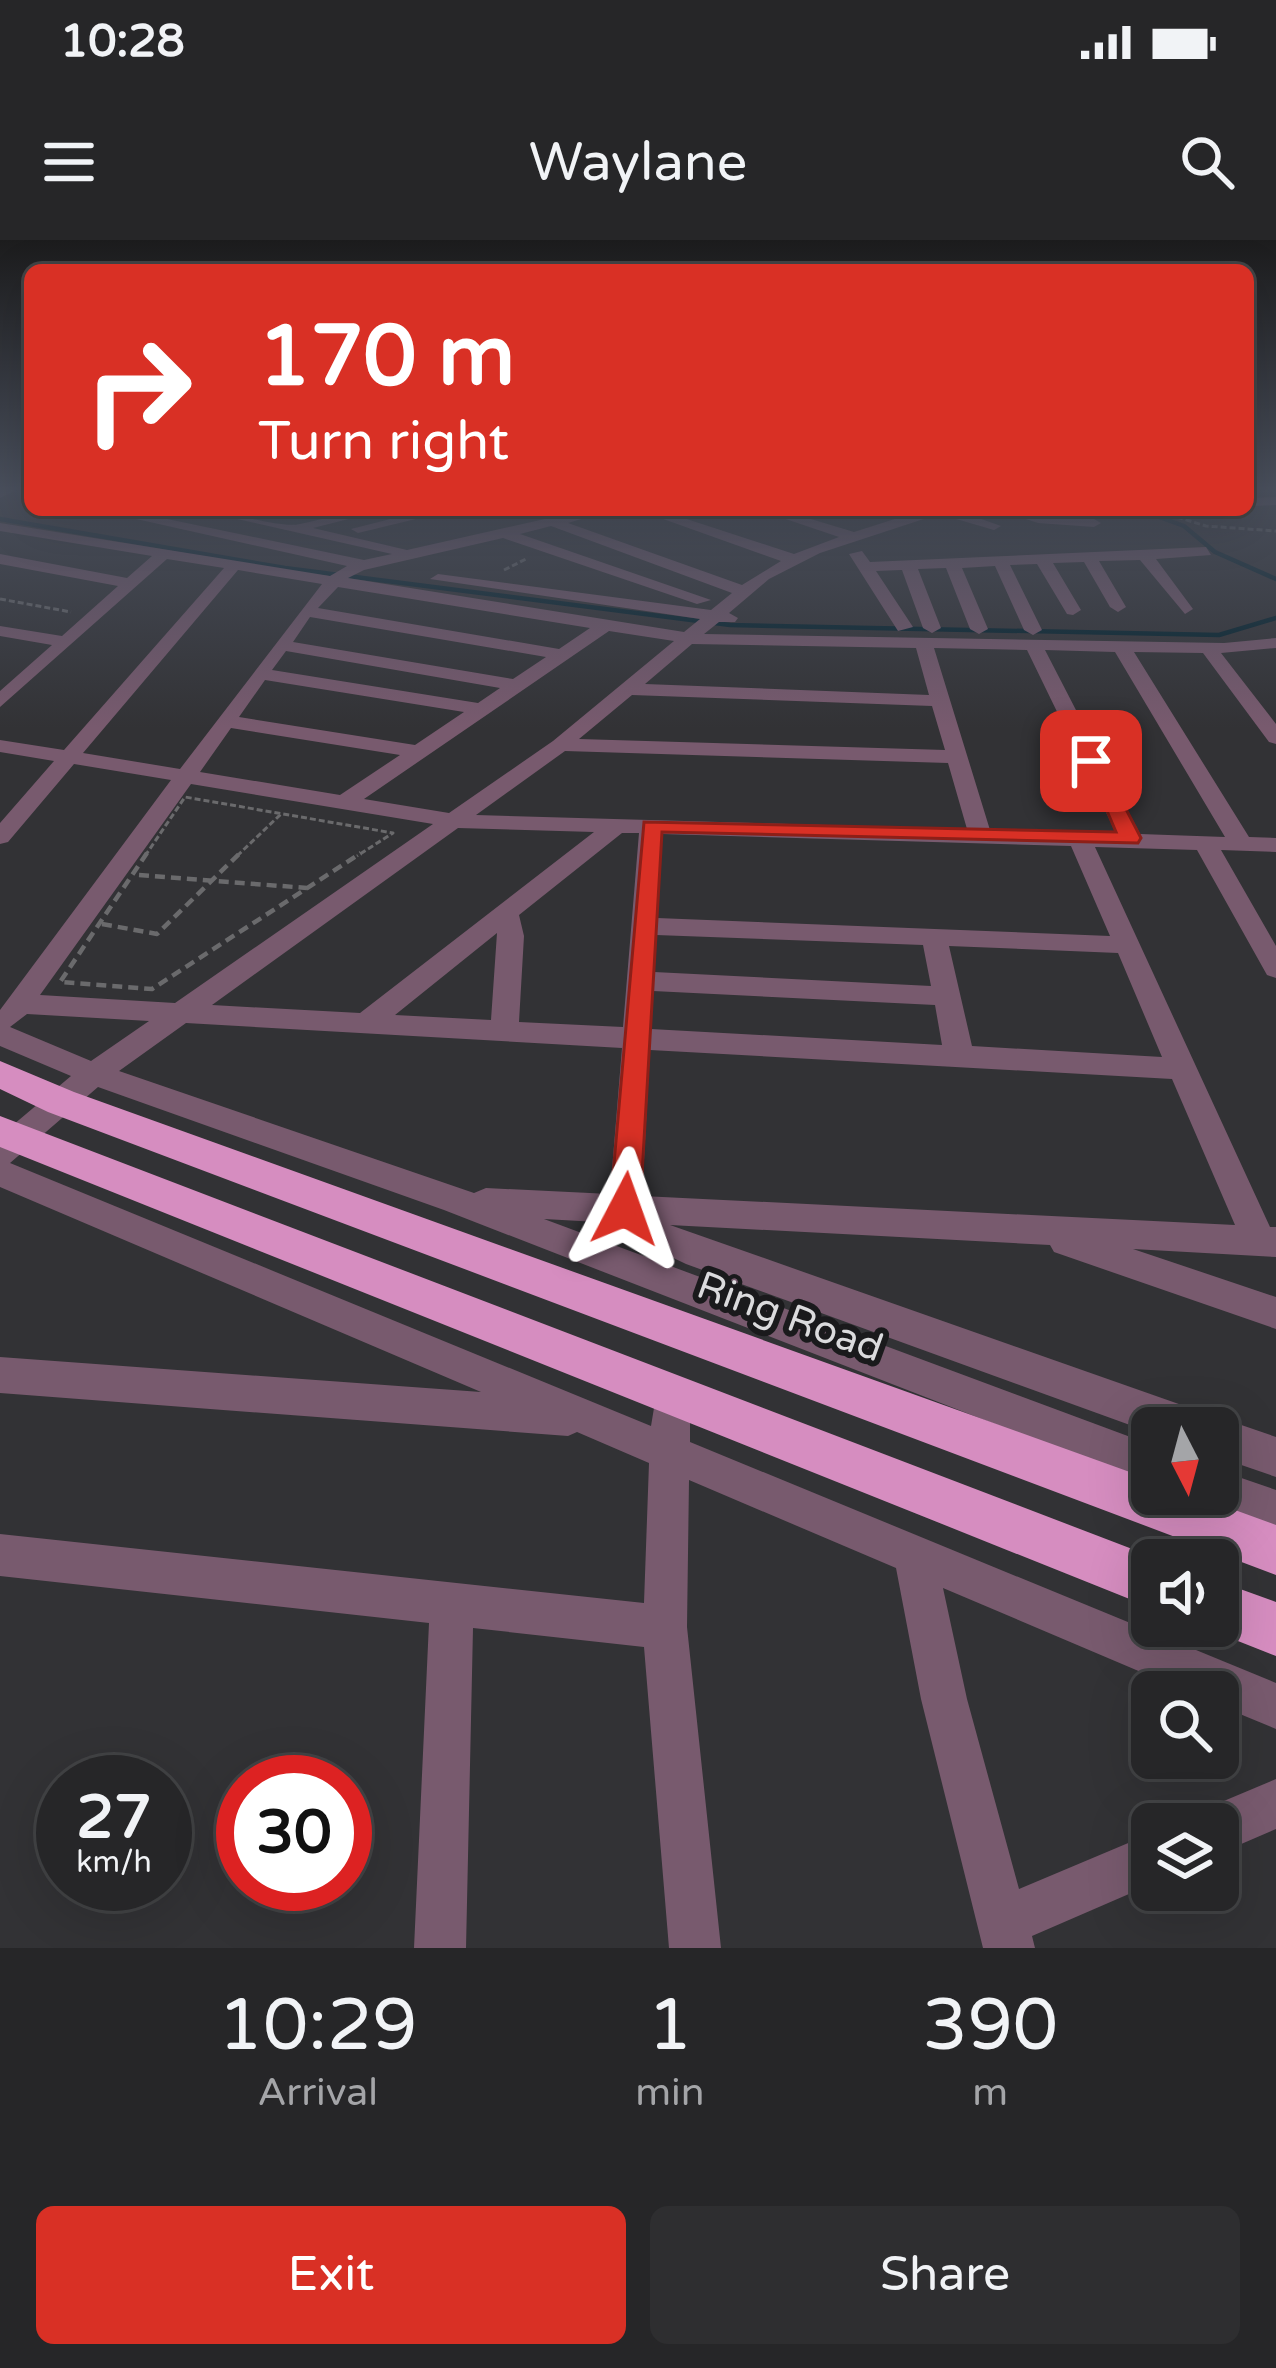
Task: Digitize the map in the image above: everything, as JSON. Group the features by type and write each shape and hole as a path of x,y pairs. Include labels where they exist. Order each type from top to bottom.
{"highway":[{"name":"Ring Road","path":"0,1074 61,1102 1276,1550"},
{"path":"4,1149 1131,1574"},
{"path":"1239,1615 1276,1629"}],"street":[{"path":"53,569 130,583"},
{"path":"0,701 10,682 66,642 146,569"},
{"path":"0,837 231,569"},
{"path":"248,569 346,573 361,569"},
{"path":"318,569 711,623 928,635 1040,635"},
{"path":"333,569 603,627 711,623 904,627 928,635 979,629 1121,646 1208,648 1276,643"},
{"path":"586,569 711,623"},
{"path":"681,569 745,592"},
{"path":"743,569 763,576"},
{"path":"778,569 560,745 94,1074 4,1149 671,1454 1276,1706"},
{"path":"868,569 904,627"},
{"path":"909,569 940,700 980,834"},
{"path":"954,569 979,629"},
{"path":"1004,569 1040,635 1130,838"},
{"path":"1048,569 1073,610"},
{"path":"1095,569 1118,607"},
{"path":"1155,569 1185,609"},
{"path":"346,573 305,611 226,721 185,788 0,1033 94,1074 456,1200 1131,1457"},
{"path":"305,611 559,654"},
{"path":"343,803 603,627"},
{"path":"0,631 66,642"},
{"path":"280,645 513,686"},
{"path":"1121,646 1240,842"},
{"path":"1208,648 1269,720 1276,738"},
{"path":"260,674 480,709"},
{"path":"632,689 940,700"},
{"path":"226,721 418,752"},
{"path":"560,745 957,757"},
{"path":"0,746 185,788 343,803 457,821 1276,844"},
{"path":"369,1021 617,825"},
{"path":"607,1208 637,1036 652,826"},
{"path":"456,1200 1267,1242 1078,837"},
{"path":"1204,841 1276,969"},
{"path":"504,1029 511,936 506,915"},
{"path":"644,926 1128,945"},
{"path":"934,938 959,1055"},
{"path":"641,981 946,996"},
{"path":"20,1004 1184,1069"},
{"path":"607,1208 698,1253 1134,1407"},
{"path":"1029,1229 1276,1312"},
{"path":"0,1375 592,1419"},
{"path":"671,1397 665,1627 695,1948"},
{"path":"1239,1444 1276,1457"},
{"path":"1239,1498 1276,1511"},
{"path":"0,1555 665,1627"},
{"path":"915,1558 944,1699 1006,1936 1131,1869"},
{"path":"440,1948 452,1604"},
{"path":"1239,1820 1276,1804"}],"path":[{"path":"488,578 506,569"},
{"path":"0,599 75,613"},
{"path":"61,982 152,989 393,833 281,814 185,788"},
{"path":"100,923 157,934 281,814"},
{"path":"133,874 308,889"}],"waterway":[{"path":"291,569 730,625 1219,635 1276,618"},
{"path":"1253,569 1276,579"}],"route":[{"path":"625,1209 652,826 1130,838 1091,761"}]}
